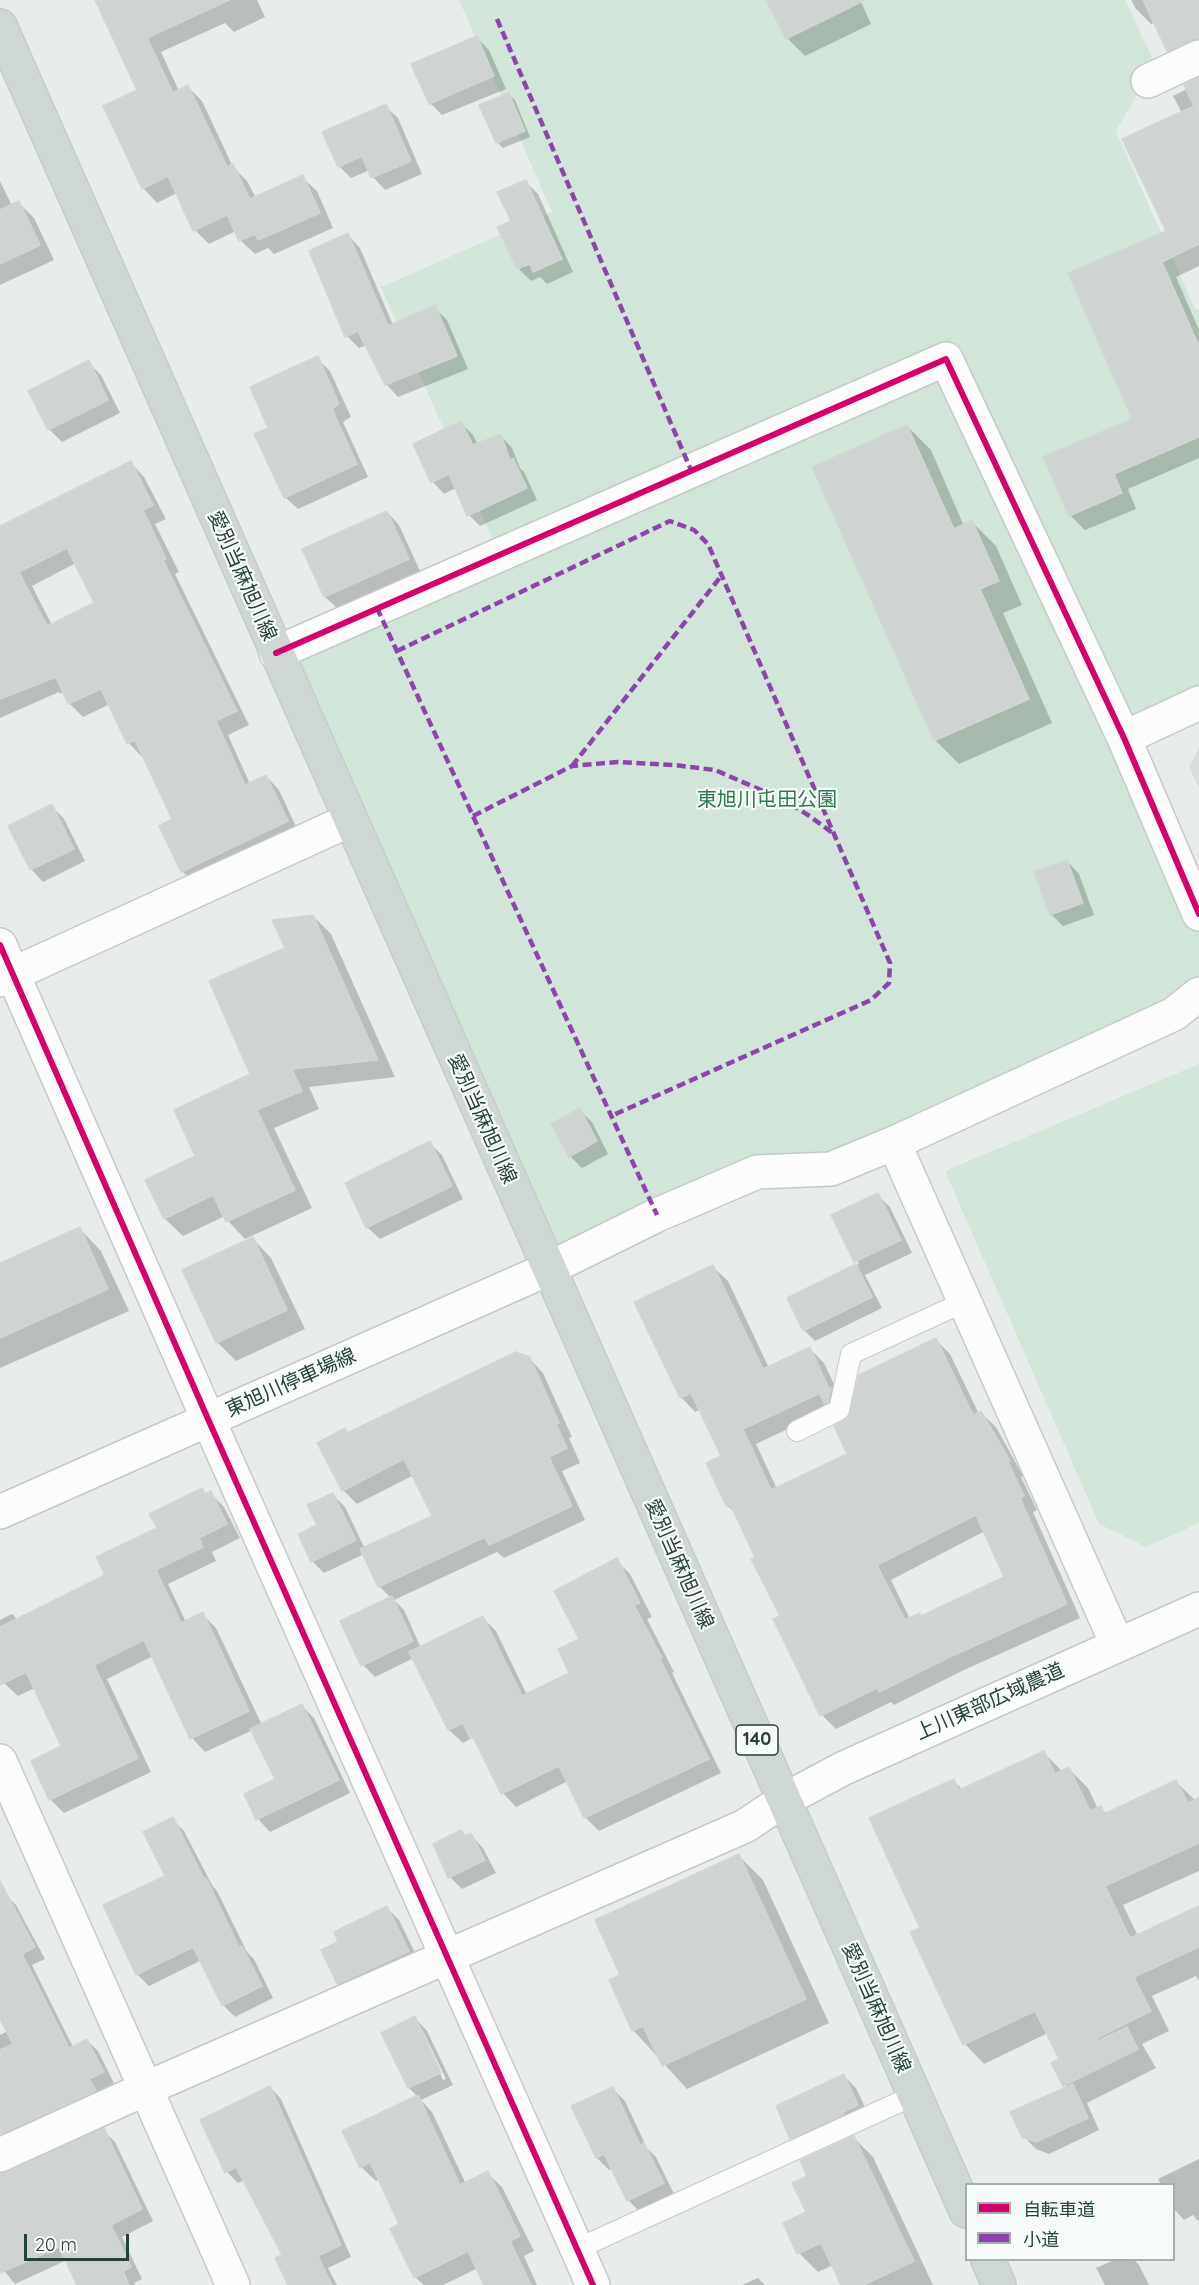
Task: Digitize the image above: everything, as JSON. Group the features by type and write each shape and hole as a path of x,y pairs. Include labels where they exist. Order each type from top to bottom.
{"main road":[{"name":"愛別当麻旭川線","path":"0,26 965,2209"},
{"path":"989,2261 999,2285"}],"street":[{"path":"1148,81 1199,57"},
{"path":"276,653 946,359 1125,738 1199,914"},
{"path":"1125,738 1199,703"},
{"path":"350,820 4,967 449,1958 593,2285"},
{"name":"東旭川停車場線","path":"0,1512 548,1269 657,1215 757,1172 831,1169 894,1143 1174,1014 1199,994"},
{"path":"894,1143 1117,1644"},
{"name":"上川東部広域農道","path":"0,2155 745,1826 784,1800 844,1768 1199,1609"},
{"path":"0,1761 233,2285"}],"lane":[{"path":"797,1431 839,1410 851,1354 964,1302"},
{"path":"577,2249 915,2095"}],"shaded area":[{"path":"1199,747 1199,788 1189,767"}],"green space":[{"name":"東旭川屯田公園","path":"459,0 1125,0 1155,64 1116,131 1195,309 1199,309 1199,703 1125,737 1199,914 1199,994 831,1169 757,1172 548,1269 276,653 499,554 381,287 552,212"},
{"path":"1199,1064 1199,1523 1146,1547 1099,1524 945,1171"}],"building":[{"path":"95,0 229,0 147,38 173,93 188,85 227,167 233,164 250,199 303,175 320,213 258,240 255,234 239,241 227,215 193,231 168,176 142,189 103,106 137,90"},
{"path":"766,0 865,0 786,39"},
{"path":"1143,0 1199,0 1199,39 1167,51"},
{"path":"477,36 494,76 429,104 411,64"},
{"path":"1199,78 1199,244 1162,262 1199,346 1199,437 1114,474 1122,493 1069,516 1043,457 1132,419 1068,273 1166,231 1122,139 1194,106 1184,85"},
{"path":"509,93 525,131 496,143 479,105"},
{"path":"386,104 411,161 371,178 362,156 338,167 322,132"},
{"path":"526,180 562,259 533,272 530,264 517,269 497,227 511,221 497,192"},
{"path":"19,201 40,245 0,264 0,210"},
{"path":"348,233 388,326 435,305 457,356 385,385 358,331 345,337 309,251"},
{"path":"318,356 339,404 332,409 357,464 284,498 254,434 268,428 250,387"},
{"path":"89,360 108,400 48,430 28,391"},
{"path":"461,421 473,445 501,434 510,460 513,458 527,488 467,516 449,474 431,483 413,444"},
{"path":"907,425 954,529 972,520 999,581 980,589 1029,699 934,741 812,467"},
{"path":"131,461 153,505 143,510 166,559 163,560 237,711 216,721 245,785 266,775 288,821 181,872 159,826 172,819 135,740 127,744 101,689 68,704 56,677 0,699 0,526","holes":["67,548 94,603 47,626 19,572"]},
{"path":"387,511 409,559 324,597 302,549"},
{"path":"52,804 74,849 30,870 8,826"},
{"path":"1067,860 1083,903 1050,915 1034,872"},
{"path":"313,915 378,1060 292,1069 302,1091 257,1110 295,1190 226,1222 213,1195 164,1219 145,1180 195,1156 174,1110 250,1074 209,981 285,948 272,920"},
{"path":"580,1108 597,1141 569,1157 551,1124"},
{"path":"430,1141 452,1186 366,1228 345,1183"},
{"path":"878,1193 901,1240 854,1262 831,1215"},
{"path":"80,1227 108,1289 0,1338 0,1263"},
{"path":"253,1237 287,1310 216,1343 182,1270"},
{"path":"856,1264 872,1297 803,1331 787,1298"},
{"path":"713,1265 763,1369 810,1347 829,1389 743,1429 771,1490 847,1454 834,1426 849,1417 859,1375 936,1338 973,1415 981,1411 1010,1461 1008,1462 1024,1496 1020,1498 1067,1604 879,1692 877,1688 820,1716 773,1619 780,1616 751,1559 755,1557 730,1504 726,1506 706,1463 721,1456 691,1393 680,1398 634,1302","holes":["976,1515 1004,1577 921,1616 920,1613 905,1620 877,1565"]},
{"path":"516,1352 530,1357 559,1423 556,1424 567,1448 549,1457 572,1506 489,1545 485,1537 378,1587 360,1549 432,1516 404,1459 342,1491 317,1443 345,1428 347,1433"},
{"path":"831,1388 828,1402 824,1404 820,1394"},
{"path":"202,1488 205,1494 211,1491 227,1524 199,1538 203,1547 156,1570 181,1623 203,1612 249,1711 190,1739 144,1640 94,1665 138,1758 49,1800 31,1761 61,1746 26,1672 0,1685 0,1627 105,1575 96,1557 157,1528 149,1514"},
{"path":"333,1493 356,1540 311,1562 298,1534 317,1525 307,1505"},
{"path":"617,1558 640,1603 634,1605 662,1658 660,1659 709,1759 584,1818 559,1766 501,1794 473,1737 470,1738 463,1723 448,1730 409,1652 483,1616 522,1696 569,1673 558,1649 579,1639 554,1591"},
{"path":"392,1596 413,1641 361,1666 340,1621"},
{"path":"302,1704 339,1780 256,1820 244,1794 275,1779 250,1729"},
{"path":"1044,1751 1055,1774 1069,1767 1090,1811 1101,1806 1104,1814 1176,1780 1188,1803 1199,1798 1199,1843 1105,1886 1130,1938 1199,1906 1199,1947 1134,1977 1151,2011 1097,2038 1098,2041 1127,2027 1138,2049 1063,2086 1051,2063 1059,2059 1035,2011 963,2045 910,1932 920,1928 869,1818 954,1779 959,1790"},
{"path":"173,1817 204,1879 206,1878 239,1947 242,1946 262,1986 222,2006 193,1947 136,1975 103,1905 165,1876 143,1832"},
{"path":"461,1830 465,1836 471,1833 485,1860 448,1878 433,1844"},
{"path":"739,1854 806,1999 662,2066 643,2026 632,2031 609,1980 620,1975 595,1920"},
{"path":"0,1881 35,1947 22,1954 69,2048 87,2039 104,2072 89,2079 96,2091 0,2134 0,2050 13,2044 0,2019"},
{"path":"387,1906 409,1951 337,1984 321,1950 338,1942 334,1932"},
{"path":"415,2016 441,2073 408,2088 381,2033"},
{"path":"844,2074 858,2105 790,2139 776,2106"},
{"path":"1073,2084 1088,2118 1036,2142 1022,2137 1010,2112"},
{"path":"270,2086 341,2245 318,2256 332,2285 288,2285 275,2258 282,2255 236,2167 225,2173 200,2120"},
{"path":"613,2087 640,2145 644,2143 664,2183 627,2201 604,2154 596,2158 571,2106"},
{"path":"418,2095 460,2185 488,2171 520,2236 510,2241 531,2285 484,2285 468,2251 414,2278 390,2229 399,2224 370,2162 360,2168 342,2131"},
{"path":"104,2128 142,2209 111,2225 131,2267 123,2271 129,2285 77,2285 59,2247 0,2273 0,2173 8,2172"},
{"path":"854,2136 914,2261 864,2285 841,2285 821,2243 797,2254 783,2223 806,2212 792,2183 807,2176 800,2161"}],"marked path":[{"path":"497,19 691,470"},
{"path":"397,651 670,521 694,530 708,544 890,963 889,983 871,1000 611,1116"},
{"path":"572,766 722,575"},
{"path":"377,608 657,1215"},
{"path":"473,816 572,766 617,762 715,770 784,800 834,834"}],"cycle path":[{"path":"276,653 946,359 1124,738 1199,914"},
{"path":"0,945 593,2285"}]}
